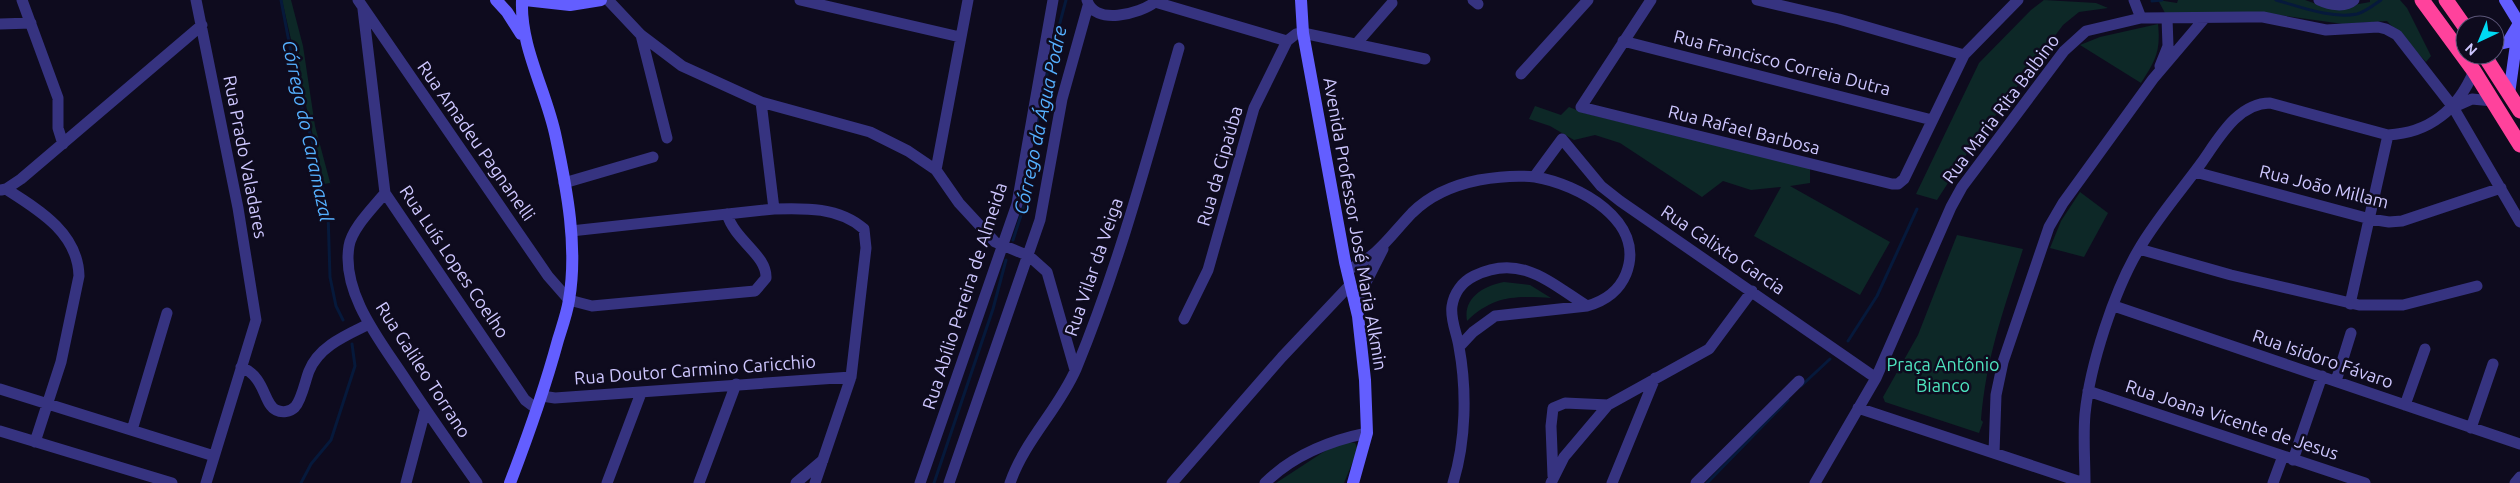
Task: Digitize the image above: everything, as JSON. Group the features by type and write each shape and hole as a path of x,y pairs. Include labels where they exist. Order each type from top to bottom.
{"highway":[{"path":"2422,0 2474,71 2520,145"},
{"path":"2449,3 2457,15"},
{"path":"2490,65 2520,111"}],"main road":[{"path":"496,0 515,23 526,43"},
{"path":"510,483 542,396 569,300 572,264 571,231 564,182 549,108 526,43 522,23 524,0 570,4 601,0"},
{"name":"Avenida Professor José Maria Alkmin","path":"1301,0 1303,33 1355,304 1365,380 1366,433 1353,483"},
{"path":"2506,0 2519,23 2509,94"},
{"path":"2505,43 2508,42 2519,23"}],"street":[{"path":"22,0 58,98 58,128 63,144"},
{"name":"Rua Prado Valadares","path":"196,0 238,208 256,320 241,366"},
{"path":"608,0 641,36 682,66 761,102 870,132 908,151 936,170 977,224 1001,246 1029,256 1042,265 1051,281 1075,370"},
{"path":"800,0 960,37"},
{"path":"936,170 968,0"},
{"name":"Rua Abílio Pereira de Almeida","path":"920,483 1014,212 1022,180 1033,104 1054,0"},
{"path":"1521,74 1588,0"},
{"path":"1624,41 1651,0"},
{"path":"1757,0 1839,19 1964,54"},
{"path":"1932,120 1964,54 2018,0"},
{"path":"2134,0 2141,18"},
{"path":"2319,0 2338,5 2347,5 2354,0"},
{"path":"949,483 1029,256 1046,194 1062,99 1088,3 1101,13 1123,16 1141,11 1156,1 1286,41 1296,34 1303,33 1426,59"},
{"name":"Rua Luís Lopes Coelho","path":"361,3 385,193 525,400 537,409"},
{"name":"Rua Amadeu Pagnanelli","path":"361,3 548,276 569,300"},
{"path":"1357,43 1392,3"},
{"name":"Rua Maria Rita Balbino","path":"1814,483 1876,378 1951,207 1968,179 2064,51 2078,37 2098,27 2141,18 2204,19 2263,17 2326,30 2386,28 2397,35 2453,108"},
{"path":"2153,79 2168,46 2167,18"},
{"path":"1994,453 1996,394 2003,362 2049,227 2063,203 2153,79 2204,19"},
{"path":"0,24 31,23"},
{"path":"35,442 61,362 79,276 79,267 73,250 61,230 37,208 3,190 63,144 202,25"},
{"path":"641,36 667,138"},
{"name":"Rua da Cipaúba","path":"1184,319 1208,270 1254,108 1286,41"},
{"name":"Rua Rafael Barbosa","path":"1624,41 1581,107 1874,181 1898,184 1904,179 1932,120"},
{"name":"Rua Francisco Correia Dutra","path":"1624,41 1932,120"},
{"name":"Rua Vilar da Veiga","path":"1010,483 1021,454 1059,402 1075,370 1099,312 1129,221 1179,48"},
{"path":"2453,108 2465,91 2474,71"},
{"path":"1858,408 2085,483 2085,417 2088,391 2094,364 2125,276 2139,249 2218,139 2243,110 2260,103 2286,107 2388,135 2418,130 2434,122 2453,108 2472,99 2493,101"},
{"path":"761,102 774,209"},
{"path":"2453,108 2520,222"},
{"path":"2350,304 2388,135"},
{"name":"Rua Calixto Garcia","path":"1534,177 1562,139 1601,186 1637,214 1752,290 1876,378"},
{"path":"564,182 653,157"},
{"name":"Rua João Millam","path":"2195,172 2370,219 2389,222 2402,221 2501,188"},
{"path":"1347,270 1360,264 1385,245 1413,212 1435,196 1448,190 1495,178 1534,177 1562,184 1584,195 1615,219 1629,238 1629,264 1620,284 1604,300 1587,306 1495,316 1473,332 1459,347"},
{"name":"Rua Galileo Torrano","path":"385,193 352,236 349,245 351,277 369,324 426,411 477,483"},
{"path":"571,231 774,209 825,210 848,218 860,225 865,232 866,248 852,377 825,459 815,483"},
{"path":"569,300 592,306 755,291 766,278 764,265 735,233 726,214"},
{"path":"1355,304 1385,245"},
{"path":"2139,249 2231,275 2350,304 2403,305 2477,286"},
{"path":"1453,483 1462,438 1464,400 1459,347 1452,320 1454,296 1469,279 1494,268 1516,267 1531,272 1587,306"},
{"path":"1172,483 1282,357 1350,285"},
{"path":"1552,480 1564,457 1608,405 1709,349 1752,290"},
{"name":"Rua Isidoro Fávaro","path":"2114,306 2520,444"},
{"path":"132,430 167,313"},
{"path":"206,483 241,366 252,373 261,383 268,401 274,410 281,412 290,410 297,404 310,368 321,354 341,338 369,324"},
{"path":"2336,381 2351,333"},
{"path":"2405,405 2425,349"},
{"path":"2471,428 2494,364"},
{"path":"2273,483 2288,458 2322,376"},
{"name":"Rua Doutor Carmino Caricchio","path":"542,396 555,398 641,393 736,384 852,377"},
{"path":"1612,483 1655,378"},
{"path":"1696,483 1798,381"},
{"path":"699,483 736,384"},
{"path":"0,389 214,456"},
{"name":"Rua Joana Vicente de Jesus","path":"2088,391 2365,483"},
{"path":"607,483 641,393"},
{"path":"1552,480 1551,426 1553,408 1565,404 1608,405"},
{"path":"406,483 426,411"},
{"path":"0,431 172,483"},
{"path":"1265,483 1303,454 1336,440 1366,433"},
{"path":"796,483 825,459"},
{"path":"2515,483 2520,477"}],"green space":[{"path":"282,0 291,0 303,46 315,126 331,186 330,183 324,184"},
{"path":"2044,0 2096,3 2108,8 2079,12 2063,25 1966,155 1937,200 1916,194 1979,63 2031,10"},
{"path":"2158,0 2177,3 2178,0 2305,0 2331,9 2370,2 2370,0 2400,0 2407,8 2431,56 2426,62 2387,21 2343,24 2279,15 2165,13"},
{"path":"2158,24 2159,42 2156,56 2141,83 2080,45 2100,37"},
{"path":"1535,106 1561,115 1569,107 1584,113 1810,168 1810,183 1790,186 1890,242 1860,295 1754,236 1781,187 1751,190 1723,181 1702,197 1620,143 1595,135 1574,140 1550,126 1529,119"},
{"path":"2080,192 2108,213 2084,257 2050,248 2061,221"},
{"name":"Praça Antônio Bianco","path":"1957,235 2023,249 1991,354 1983,397 1981,420 1983,422 1979,433 1885,402 1883,397 1918,335"},
{"path":"1504,282 1530,285 1551,298 1527,297 1506,299 1487,306 1467,321 1468,306 1476,294"},
{"path":"1349,442 1355,443 1358,449 1344,483 1276,483 1328,449"}],"waterway":[{"name":"Córrego do Caramazal","path":"281,0 301,105 315,150 328,213 330,277 336,306 343,320"},
{"name":"Córrego da Água Podre","path":"1034,138 1050,60 1066,0"},
{"path":"2152,1 2162,0"},
{"path":"2276,0 2316,12 2337,15 2363,12 2381,0"},
{"name":"Córrego da Água Podre","path":"1013,240 1026,200 1032,152"},
{"path":"1848,341 1877,296 1917,209"},
{"name":"Córrego da Água Podre","path":"934,483 993,309 1006,260"},
{"name":"Córrego do Caramazal","path":"301,483 311,464 331,440 355,366 352,344"},
{"path":"1801,386 1830,359"},
{"path":"1707,483 1788,400"}]}
